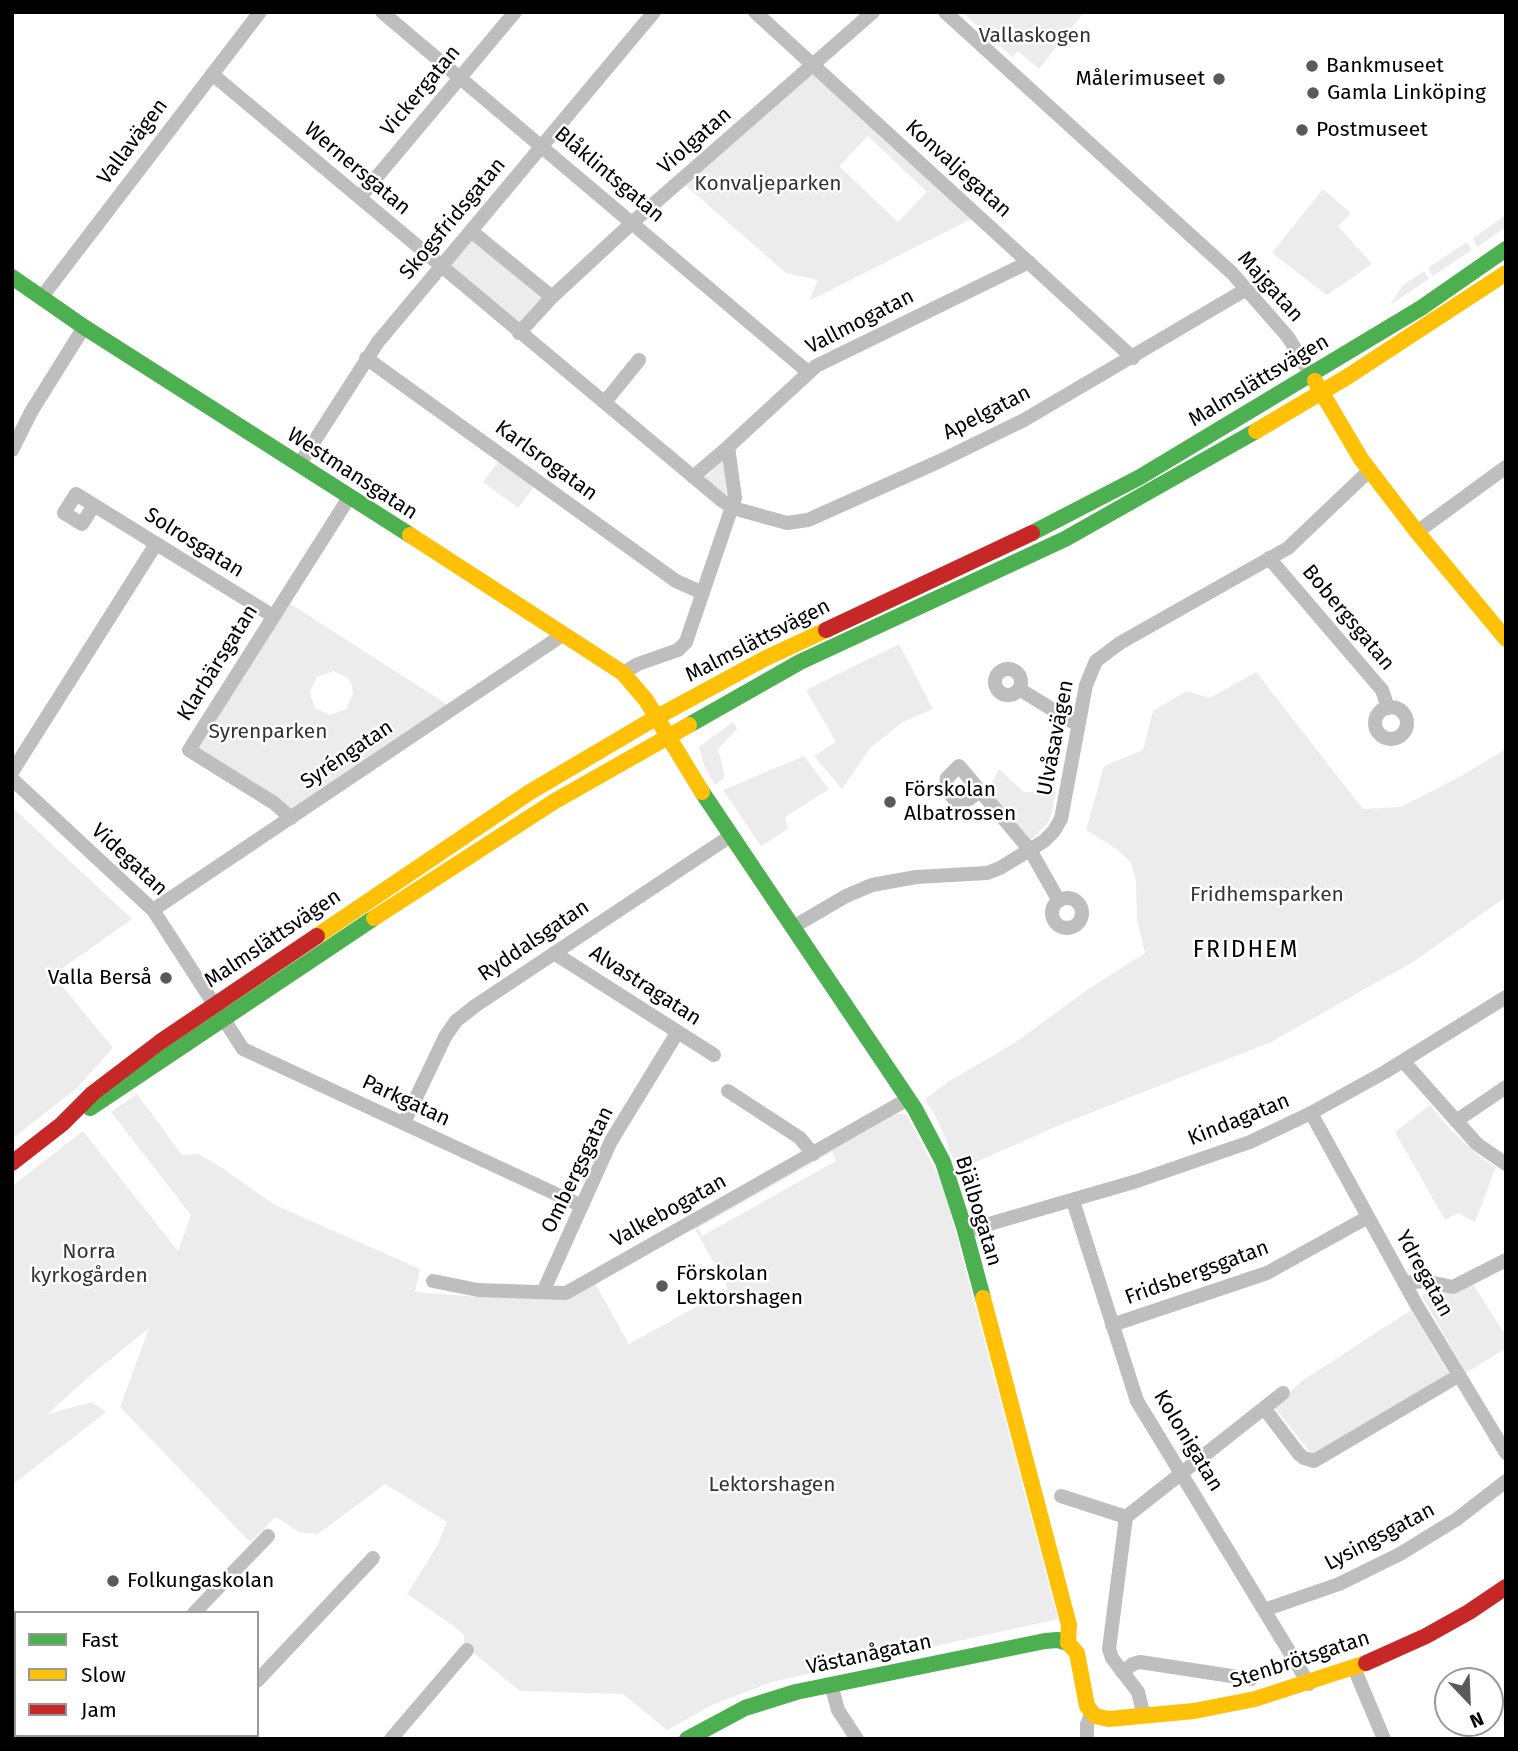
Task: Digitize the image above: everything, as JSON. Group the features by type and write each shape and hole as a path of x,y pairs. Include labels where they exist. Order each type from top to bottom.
{"main road":[{"name":"Malmslättsvägen","path":"12,1164 128,1065 530,792 657,718 796,643 1056,522 1140,477 1421,308 1506,249"},
{"name":"Malmslättsvägen","path":"62,1124 107,1098 505,832 811,656 1065,539 1191,469 1321,392 1506,273"},
{"name":"Westmansgatan","path":"12,277 84,327 624,674 657,718"},
{"name":"Majgatan","path":"1311,375 1370,470 1417,532 1506,639"},
{"name":"Bjälbogatan","path":"657,718 908,1099 943,1162 965,1231 1069,1625 1068,1643 1077,1653 1086,1701 1092,1713"},
{"name":"Stenbrötsgatan","path":"1092,1713 1109,1719 1222,1706 1309,1684 1354,1668 1437,1630 1506,1587"},
{"name":"Västanågatan","path":"687,1739 745,1708 788,1694 1045,1641 1058,1640 1068,1643"}],"street":[{"name":"Vallavägen","path":"41,298 260,12"},
{"name":"Blåklintsgatan","path":"382,12 634,222 808,372"},
{"name":"Vickergatan","path":"360,197 515,12"},
{"name":"Skogsfridsgatan","path":"299,465 366,358 654,12"},
{"name":"Konvaljegatan","path":"755,12 1133,358"},
{"name":"Violgatan","path":"519,333 552,297 634,222 873,12"},
{"name":"Majgatan","path":"946,12 1232,273 1288,337 1311,375"},
{"name":"Wernersgatan","path":"212,75 519,333 733,508"},
{"path":"471,231 552,297"},
{"name":"Vallmogatan","path":"693,477 816,366 1029,262"},
{"name":"Apelgatan","path":"733,508 787,523 808,520 1024,420 1245,290"},
{"path":"12,450 31,412 84,327"},
{"name":"Karlsrogatan","path":"366,358 676,581 703,593"},
{"path":"605,402 639,360"},
{"path":"624,674 638,664 678,650 690,633 733,508 735,498 728,447"},
{"path":"1417,532 1506,467"},
{"name":"Ulvåsavägen","path":"793,927 846,896 872,885 906,878 987,873 1030,850 1052,834 1061,819 1088,677 1101,657 1120,643 1293,544 1370,470"},
{"name":"Klarbärsgatan","path":"291,818 274,803 189,750 349,496"},
{"name":"Solrosgatan","path":"93,505 273,616"},
{"path":"12,772 156,544"},
{"name":"Bobergsgatan","path":"1269,558 1382,690 1388,708"},
{"name":"Syréngatan","path":"153,910 564,634"},
{"path":"1019,689 1078,725"},
{"name":"Videgatan","path":"12,779 153,910 224,1020"},
{"path":"980,791 1030,850 1059,901"},
{"name":"Ryddalsgatan","path":"404,1123 445,1037 456,1021 732,835"},
{"name":"Alvastragatan","path":"554,953 714,1055"},
{"name":"Kindagatan","path":"965,1231 1073,1201 1250,1142 1311,1113 1506,998"},
{"name":"Parkgatan","path":"224,1020 243,1049 582,1206"},
{"name":"Ombergsgatan","path":"543,1292 611,1141 677,1032"},
{"path":"1403,1061 1477,1144 1506,1164"},
{"path":"1456,1121 1506,1087"},
{"path":"728,1091 800,1138 813,1154"},
{"name":"Valkebogatan","path":"433,1281 478,1290 566,1293 908,1099"},
{"name":"Ydregatan","path":"1311,1113 1404,1283 1506,1453"},
{"name":"Kolonigatan","path":"1073,1201 1137,1401 1309,1684"},
{"name":"Fridsbergsgatan","path":"1112,1325 1267,1273 1368,1217"},
{"path":"1404,1283 1424,1281 1453,1287 1506,1260"},
{"path":"1264,1408 1299,1454 1314,1461 1458,1376"},
{"path":"1144,1716 1138,1692 1112,1658 1109,1649 1126,1517 1283,1393"},
{"name":"Lysingsgatan","path":"1264,1610 1339,1584 1400,1554 1457,1519 1506,1481"},
{"path":"1061,1496 1126,1517"},
{"path":"196,1611 268,1536"},
{"path":"259,1679 373,1558"},
{"path":"391,1739 467,1650"},
{"path":"1122,1672 1140,1662 1251,1679"},
{"path":"1354,1668 1384,1739"},
{"path":"831,1684 838,1710 857,1739"},
{"name":"Bjälbogatan","path":"1087,1739 1087,1724 1092,1713"}],"green space":[{"name":"Vallaskogen","path":"962,12 1084,12 1039,69 1018,51 1012,57"},
{"name":"Konvaljeparken","path":"814,71 973,218 809,301 818,280 786,273 684,184","holes":["868,136 927,192 898,222 839,166"]},
{"path":"1323,189 1351,213 1338,226 1372,264 1327,295 1272,253"},
{"path":"1506,215 1506,227 1477,247 1473,238"},
{"path":"472,240 545,298 520,325 449,267"},
{"path":"1467,242 1472,250 1433,276 1428,268"},
{"path":"1424,271 1429,279 1390,305 1402,286"},
{"path":"500,459 535,485 518,508 483,482"},
{"path":"723,460 727,498 704,479"},
{"name":"Syrenparken","path":"289,603 448,705 291,810 195,748","holes":["333,671 348,678 353,694 346,709 330,715 315,708 310,692 317,677"]},
{"path":"899,644 933,709 903,722 870,748 842,789 814,756 836,742 806,690"},
{"name":"Fridhemsparken","path":"1256,672 1363,809 1401,807 1506,749 1506,897 1413,962 1271,1042 1062,1124 958,1170 938,1121 925,1099 948,1082 1016,1042 1087,990 1145,953 1137,919 1136,880 1130,861 1086,830 1104,766 1143,750 1153,711 1186,691 1210,698"},
{"path":"733,722 737,729 718,749 724,773 723,779 715,785 705,768 699,747"},
{"path":"804,756 829,789 785,817 788,829 761,846 723,790"},
{"path":"999,769 1024,792 1056,791 1048,823 1031,840 988,790"},
{"path":"12,807 132,919 53,975 113,1048 77,1088 12,1139"},
{"name":"Lektorshagen","path":"137,1094 182,1155 198,1154 275,1205 420,1269 415,1292 566,1299 595,1283 629,1344 728,1289 694,1227 897,1114 906,1114 946,1196 1058,1619 772,1682 712,1705 667,1730 623,1694 520,1691 464,1645 464,1635 407,1594 437,1546 447,1522 385,1484 318,1534 299,1532 276,1517 250,1542 120,1407 149,1328 48,1414 92,1402 106,1412 12,1485 12,1186 83,1131 178,1251 191,1215 111,1112","holes":["832,1152 836,1161 702,1236 698,1228"]},
{"path":"1430,1105 1451,1130 1480,1157 1496,1167 1475,1222 1458,1213 1445,1220 1395,1132"},
{"path":"1473,1284 1506,1336 1506,1348 1466,1373 1422,1296 1432,1289 1455,1294"},
{"path":"1411,1310 1449,1374 1317,1454 1312,1454 1274,1407 1302,1381"}],"traffic: fast":[{"path":"1032,533 1140,477 1421,308 1506,249"},
{"path":"12,277 84,327 410,535"},
{"path":"689,725 800,662 1065,539 1256,431"},
{"path":"702,792 915,1109 943,1162 983,1298"},
{"path":"90,1108 374,918"},
{"path":"687,1739 745,1708 796,1692 1045,1641 1058,1640 1068,1643"}],"traffic: slow":[{"path":"1256,431 1347,377 1506,273"},
{"path":"1315,381 1361,459 1417,532 1506,639"},
{"path":"410,535 623,673 646,700 702,792"},
{"path":"317,936 530,792 657,717 764,659 826,630"},
{"path":"374,918 555,801 689,725"},
{"path":"983,1298 1069,1625 1068,1643"},
{"path":"1068,1643 1077,1653 1087,1706 1095,1716 1109,1719 1194,1711 1255,1699 1366,1663"}],"traffic: jam":[{"path":"826,630 1032,533"},
{"path":"12,1163 62,1124 93,1093 160,1042 317,936"},
{"path":"1366,1663 1426,1636 1506,1587"}],"place":[{"name":"Bankmuseet","path":"1312,66"},
{"name":"Målerimuseet","path":"1219,79"},
{"name":"Gamla Linköping","path":"1313,93"},
{"name":"Postmuseet","path":"1302,130"},
{"name":"Förskolan Albatrossen","path":"890,802"},
{"name":"Valla Berså","path":"166,978"},
{"name":"Förskolan Lektorshagen","path":"662,1286"},
{"name":"Folkungaskolan","path":"113,1581"}],"district":[{"name":"FRIDHEM","path":"1246,951"}],"park label":[{"name":"Norra kyrkogården","path":"89,1264"}]}
